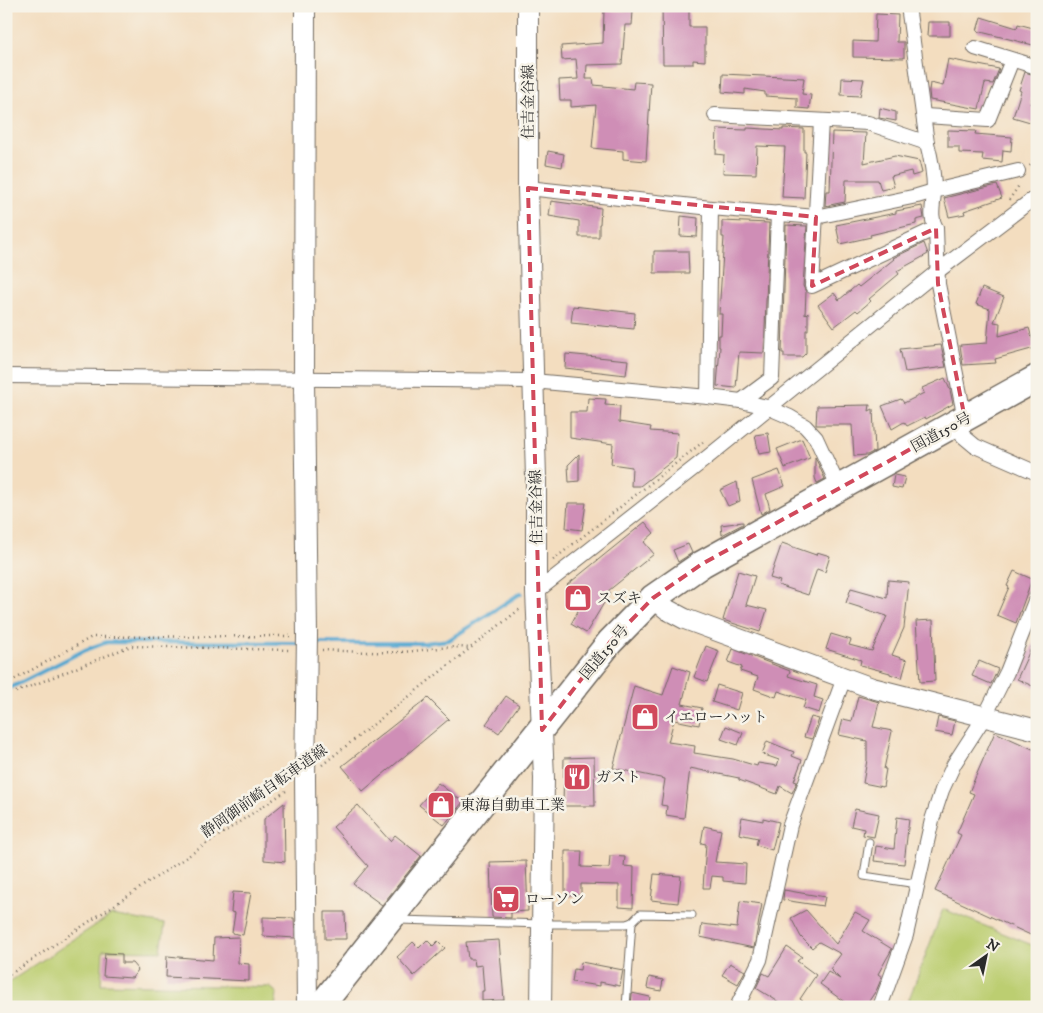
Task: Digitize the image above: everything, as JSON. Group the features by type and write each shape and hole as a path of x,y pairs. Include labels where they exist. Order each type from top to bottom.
{"highway":[{"name":"国道150号","path":"320,1007 542,730 610,642 653,598 702,564 1037,378"}],"street":[{"path":"305,6 304,380 307,1007"},
{"name":"住吉金谷線","path":"528,6 528,188 536,592 544,778 541,1007"},
{"path":"908,6 925,116 927,143 932,160 934,191 932,222 936,228 938,284 962,420 963,436 974,446 1037,473"},
{"path":"975,48 1037,67"},
{"path":"925,116 988,120 1012,60"},
{"path":"715,115 868,123 927,143"},
{"path":"821,121 812,286 936,228"},
{"path":"528,188 711,208 816,217 900,200 1018,171"},
{"path":"536,592 699,464 938,270 1037,196"},
{"path":"708,397 711,208"},
{"path":"741,401 772,378 778,213"},
{"path":"6,376 533,381 741,401 767,408 790,417 805,426 816,438 839,488"},
{"path":"880,1007 906,935 932,820 942,790 954,764 984,716 1007,672 1037,596"},
{"path":"653,598 668,610 685,618 872,688 1037,730"},
{"path":"737,1007 760,960 790,825 844,678"}],"lane":[{"path":"869,842 864,876 917,884"},
{"path":"390,919 543,924 626,924 632,922 640,914 692,915"},
{"path":"626,1007 632,922"}],"path":[{"name":"静岡御前崎自転車道線","path":"6,978 241,823 305,778 523,607"},
{"path":"6,684 92,637 306,643 396,652 444,647 470,648"},
{"path":"16,692 131,646 306,643"}],"highlighted area":[{"path":"528,188 816,217 812,286 936,228 938,284 965,419 702,564 653,598 610,642 542,730"}],"green space":[{"path":"943,909 1037,947 1037,1007 906,1007"},
{"path":"111,915 165,924 161,951 103,950 101,984 270,987 277,993 275,1007 6,1007 6,984"}],"building":[{"path":"662,6 689,6 689,27 705,27 705,61 693,60 693,64 663,64"},
{"path":"604,10 633,11 632,25 625,25 622,64 587,65 586,79 593,79 594,85 633,89 634,82 651,83 646,161 623,159 623,151 592,148 596,105 571,107 571,100 560,100 559,80 578,79 576,59 562,60 561,46 603,43"},
{"path":"876,14 898,15 897,42 904,42 904,58 853,57 853,41 875,42"},
{"path":"981,17 1017,28 1018,24 1037,29 1037,46 977,31"},
{"path":"928,22 950,22 950,36 927,36"},
{"path":"948,59 999,69 993,84 985,83 979,109 930,100 930,83 943,86"},
{"path":"1025,72 1037,76 1037,84 1030,104 1037,106 1037,124 1013,117"},
{"path":"723,74 804,78 802,94 811,95 809,109 797,108 797,98 765,96 765,92 745,89 745,94 722,92"},
{"path":"842,78 864,79 860,96 841,95"},
{"path":"880,108 896,112 896,121 879,118"},
{"path":"747,128 804,129 804,152 806,152 804,198 782,197 785,147 757,146 756,174 723,173 724,155 716,154 717,129 747,130"},
{"path":"948,130 976,131 975,134 1012,137 1011,151 1003,150 1002,162 982,160 983,154 959,153 959,147 948,147"},
{"path":"832,132 866,133 864,163 895,156 919,161 922,173 912,176 911,171 891,176 894,187 881,190 878,180 846,180 845,202 825,206 826,191 830,191"},
{"path":"548,151 564,154 562,167 546,164"},
{"path":"997,185 1002,198 964,211 965,214 949,217 944,198"},
{"path":"551,201 601,208 599,237 579,237 579,221 549,216"},
{"path":"922,206 924,218 916,220 916,224 840,244 836,225"},
{"path":"681,216 698,218 697,237 680,236"},
{"path":"722,221 769,223 764,353 739,352 736,388 717,386 719,335 721,335 722,314 719,314 724,237 722,237"},
{"path":"786,225 807,226 803,286 806,292 805,315 808,312 808,330 806,330 806,353 802,357 784,357 784,353 782,353"},
{"path":"924,243 928,254 897,271 899,274 869,299 871,301 858,312 856,310 834,327 818,305 834,293 839,300 857,285 859,287 893,258"},
{"path":"654,251 688,251 689,273 654,273"},
{"path":"982,288 1004,297 994,322 1000,323 999,336 1029,328 1035,348 995,359 996,363 963,365 960,345 987,343 990,309 976,304"},
{"path":"573,306 635,313 634,329 571,323"},
{"path":"941,345 946,367 905,372 900,349"},
{"path":"566,354 628,360 626,375 565,368"},
{"path":"945,378 953,404 926,419 925,417 907,426 904,422 892,429 882,406 901,399 904,403 924,393 922,388"},
{"path":"588,398 606,399 605,405 620,406 619,422 651,427 650,431 678,433 676,458 640,486 631,486 632,467 611,464 613,444 570,438 570,412 587,412"},
{"path":"870,405 869,411 873,409 875,451 867,455 854,456 852,425 816,425 817,406"},
{"path":"768,433 771,452 759,454 755,435"},
{"path":"802,439 810,458 785,468 777,449"},
{"path":"579,454 579,481 569,482 568,465"},
{"path":"815,457 825,479 817,483 815,478"},
{"path":"779,470 785,486 766,494 770,509 761,514 752,480"},
{"path":"894,475 905,477 902,489 892,487"},
{"path":"737,482 740,501 728,506 720,490"},
{"path":"568,503 586,503 582,530 566,528"},
{"path":"645,522 654,533 644,542 654,554 608,591 610,593 586,633 571,624 578,611 566,597 572,592 567,585"},
{"path":"743,522 743,524 722,535 721,525"},
{"path":"782,543 816,555 817,552 830,556 825,572 817,569 808,595 778,585 780,581 770,578"},
{"path":"688,544 692,553 678,562 673,550"},
{"path":"738,571 755,576 746,605 767,610 760,632 723,620"},
{"path":"1014,571 1032,579 1016,623 997,615"},
{"path":"888,580 909,582 904,628 892,655 907,660 902,678 860,665 861,660 826,649 831,634 851,640 849,645 872,651 887,616 846,603 851,588 887,598"},
{"path":"933,620 935,681 920,682 916,621"},
{"path":"1037,635 1037,688 1017,679"},
{"path":"706,646 719,651 707,682 694,677"},
{"path":"733,649 790,671 788,676 817,685 814,697 823,700 819,713 803,708 806,700 778,691 776,697 754,689 758,677 740,671 742,667 728,662"},
{"path":"979,661 998,669 991,684 972,676"},
{"path":"673,666 690,672 682,704 702,708 699,725 674,720 668,742 695,746 694,753 733,759 757,766 758,763 777,766 779,760 762,754 767,741 794,752 792,756 802,760 794,781 797,782 792,793 780,786 777,794 739,780 739,778 690,768 684,818 666,815 667,806 661,805 665,779 613,768 634,686 663,695"},
{"path":"717,685 742,693 737,710 712,702"},
{"path":"506,696 519,705 499,733 486,724"},
{"path":"858,696 879,702 873,727 892,731 884,769 886,769 883,787 863,783 867,760 867,741 839,735 843,719 852,721"},
{"path":"428,698 449,719 363,791 342,766"},
{"path":"811,717 819,719 812,739 804,737"},
{"path":"938,717 955,721 952,735 935,732"},
{"path":"726,726 743,733 738,745 721,739"},
{"path":"995,732 1037,751 1037,938 935,891 961,835 957,833 974,794 969,792"},
{"path":"594,757 595,806 563,806 564,758"},
{"path":"438,783 463,802 444,825 419,805"},
{"path":"284,803 285,862 264,860 264,819"},
{"path":"358,805 390,841 395,835 421,856 382,905 353,884 368,866 333,827"},
{"path":"855,809 879,814 874,837 863,835 864,829 851,826"},
{"path":"742,817 763,821 763,818 779,822 772,850 756,845 758,838 739,834"},
{"path":"897,817 909,819 904,864 874,861 876,846 894,849"},
{"path":"704,826 721,830 715,862 746,864 745,883 723,881 723,877 712,876 710,888 703,888 706,844 701,843"},
{"path":"565,851 582,851 581,867 609,868 610,856 625,857 624,866 634,867 633,908 619,907 619,885 581,884 581,895 565,896"},
{"path":"526,861 528,911 511,912 511,918 492,917 490,862"},
{"path":"654,874 681,876 678,903 651,900"},
{"path":"784,890 825,897 823,906 783,900"},
{"path":"233,892 251,893 243,935 232,933 235,913 231,912"},
{"path":"740,901 762,904 754,948 700,937 702,924 737,928"},
{"path":"806,910 836,944 855,912 870,920 863,931 892,949 878,974 882,977 877,989 865,1007 851,1007 820,984 828,972 840,979 830,969 841,954 819,942 812,948 801,937 791,918"},
{"path":"325,912 345,912 346,939 325,939"},
{"path":"263,917 294,918 295,938 263,936"},
{"path":"239,937 238,963 249,964 249,981 166,977 167,956 213,960 214,938"},
{"path":"427,940 433,946 438,941 445,948 414,976 397,957 413,942 419,948"},
{"path":"499,940 504,1000 482,1001 482,991 484,991 482,965 475,966 474,959 468,959 466,942"},
{"path":"787,947 802,957 797,961 816,975 800,999 811,1007 787,1007 756,988 763,973 769,976"},
{"path":"105,953 122,954 122,963 132,963 138,970 132,978 103,976"},
{"path":"581,962 623,970 620,986 600,982 600,986 572,982 574,969 580,970"},
{"path":"730,963 745,971 738,984 722,975"},
{"path":"649,977 663,980 661,991 647,988"},
{"path":"632,993 650,997 648,1007 631,1007"}],"waterway":[{"path":"313,643 424,643 449,640 521,593"},
{"path":"6,690 85,650 107,642 301,643"}],"place":[{"name":"スズキ","path":"578,598"},
{"name":"イエローハット","path":"645,717"},
{"name":"ガスト","path":"577,777"},
{"name":"東海自動車工業","path":"441,805"},
{"name":"ローソン","path":"506,899"}]}
